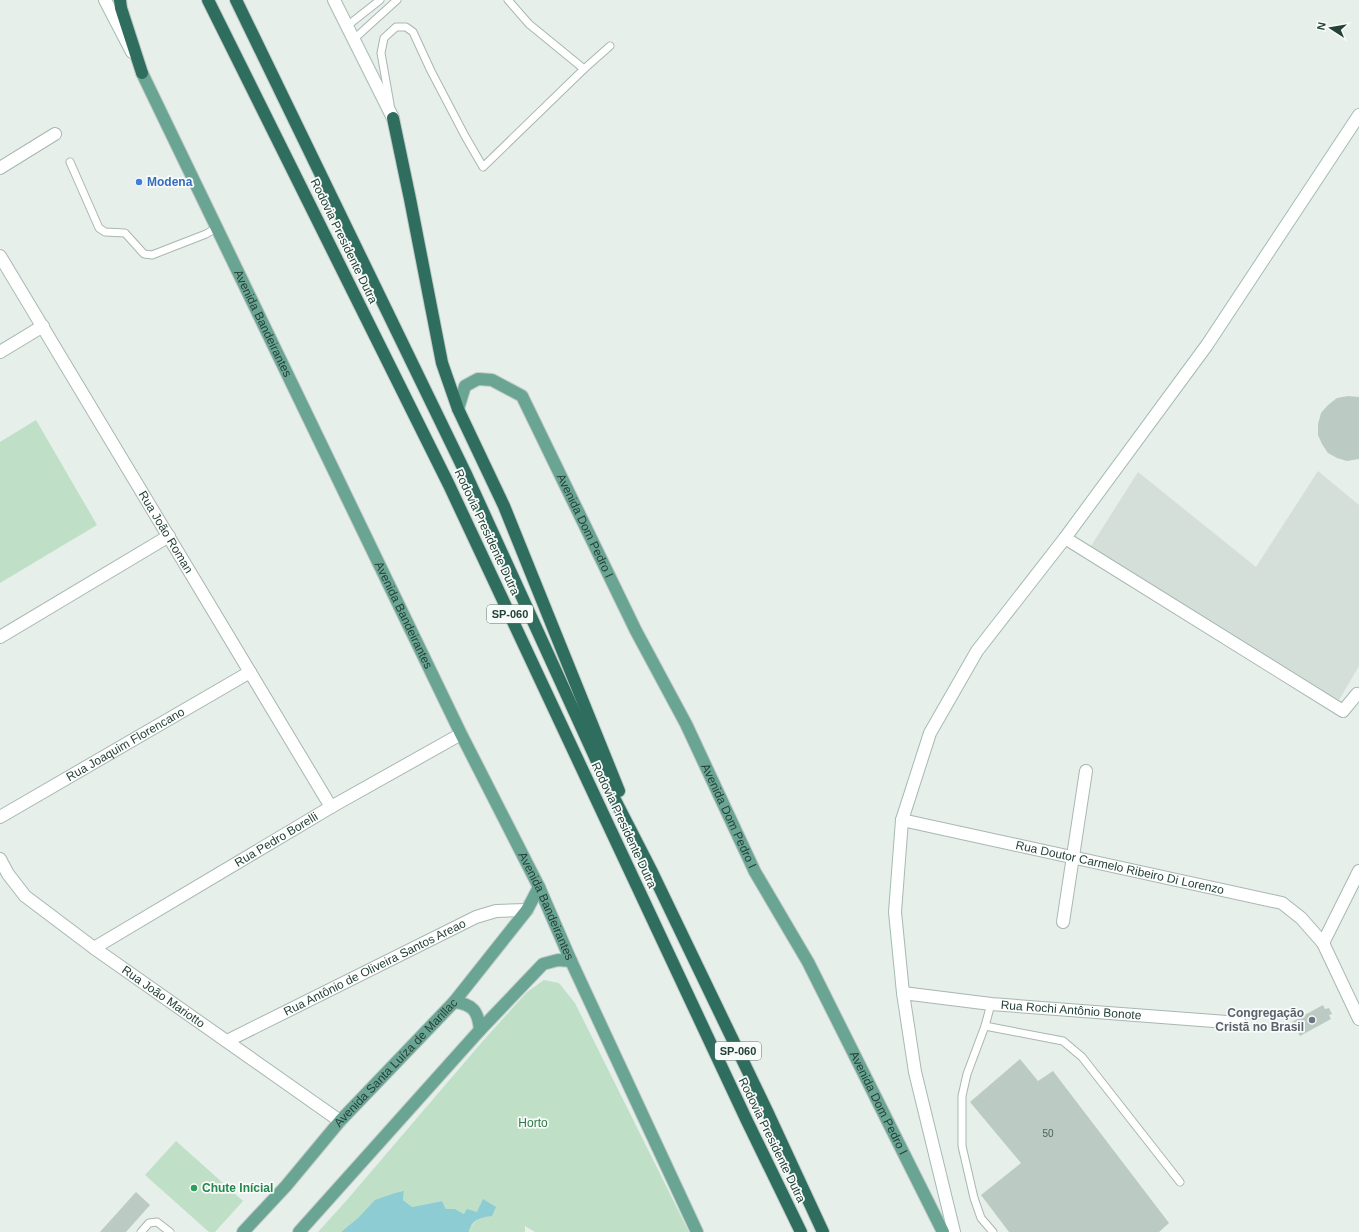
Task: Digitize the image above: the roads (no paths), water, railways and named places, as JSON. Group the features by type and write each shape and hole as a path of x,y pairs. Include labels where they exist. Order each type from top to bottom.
{"highway":[{"path":"120,0 121,8 142,73"},
{"name":"Rodovia Presidente Dutra","path":"208,0 450,485 747,1121 801,1232"},
{"name":"Rodovia Presidente Dutra","path":"236,0 466,472 611,792 652,872 767,1111 823,1232"},
{"path":"393,118 442,363 458,409 504,506 652,872"}],"main road":[{"name":"Avenida Bandeirantes","path":"142,73 461,734 539,887 571,961 697,1232"},
{"name":"Avenida Dom Pedro I","path":"458,409 465,386 478,379 492,380 522,396 636,631 686,724 755,872 808,962 943,1232"},
{"name":"Avenida Santa Luíza de Marillac","path":"244,1232 286,1186 340,1121 454,1002 527,910 539,887"},
{"path":"299,1232 480,1030 543,964 558,960 571,961"},
{"path":"454,1002 463,1003 474,1008 479,1018 480,1030"}],"street":[{"name":"Avenida Bandeirantes","path":"105,0 142,73"},
{"path":"334,0 393,118"},
{"path":"954,1232 915,1072 903,994 895,912 902,820 930,733 977,651 1065,538 1207,345 1359,115"},
{"path":"0,168 55,134"},
{"name":"Rua João Roman","path":"0,256 331,808"},
{"path":"0,352 43,326"},
{"path":"0,637 169,536"},
{"path":"1065,538 1343,711 1357,694 1359,694"},
{"name":"Rua Joaquim Florencano","path":"0,817 250,672"},
{"name":"Rua Pedro Borelli","path":"94,948 331,808 461,734"},
{"path":"1063,922 1071,858 1086,771"},
{"name":"Rua Doutor Carmelo Ribeiro Di Lorenzo","path":"902,820 1282,903 1301,918 1323,943 1359,1017"},
{"name":"Rua João Mariotto","path":"0,859 8,874 25,896 94,948 340,1121"},
{"path":"1323,943 1359,871"},
{"name":"Rua Antônio de Oliveira Santos Areao","path":"227,1041 476,917 496,911 527,910"},
{"name":"Rua Rochi Antônio Bonote","path":"903,994 991,1004 1240,1023"}],"lane":[{"path":"347,26 380,0"},
{"path":"354,39 397,0"},
{"path":"508,0 529,24 584,69"},
{"path":"393,118 381,53 384,38 396,27 406,27 414,32 431,71 483,167 584,69 610,46"},
{"path":"70,162 99,228 105,232 125,233 144,254 152,255 206,234 216,228"},
{"path":"991,1004 985,1026 967,1074 962,1096 962,1146 974,1198 981,1218 993,1232"},
{"path":"985,1026 1063,1041 1082,1057 1180,1182"},
{"path":"141,1232 149,1223 156,1222 170,1232"}],"water":[{"path":"404,1191 403,1200 412,1207 442,1201 446,1209 455,1209 464,1214 467,1209 477,1212 483,1199 496,1207 492,1216 484,1217 474,1222 469,1232 341,1232 359,1217 375,1200"}],"place":[{"name":"Modena","path":"139,182"},
{"name":"Congregação Cristã no Brasil","path":"1312,1020"},
{"name":"Chute Inícial","path":"194,1188"}],"park label":[{"name":"Horto","path":"533,1123"}]}
